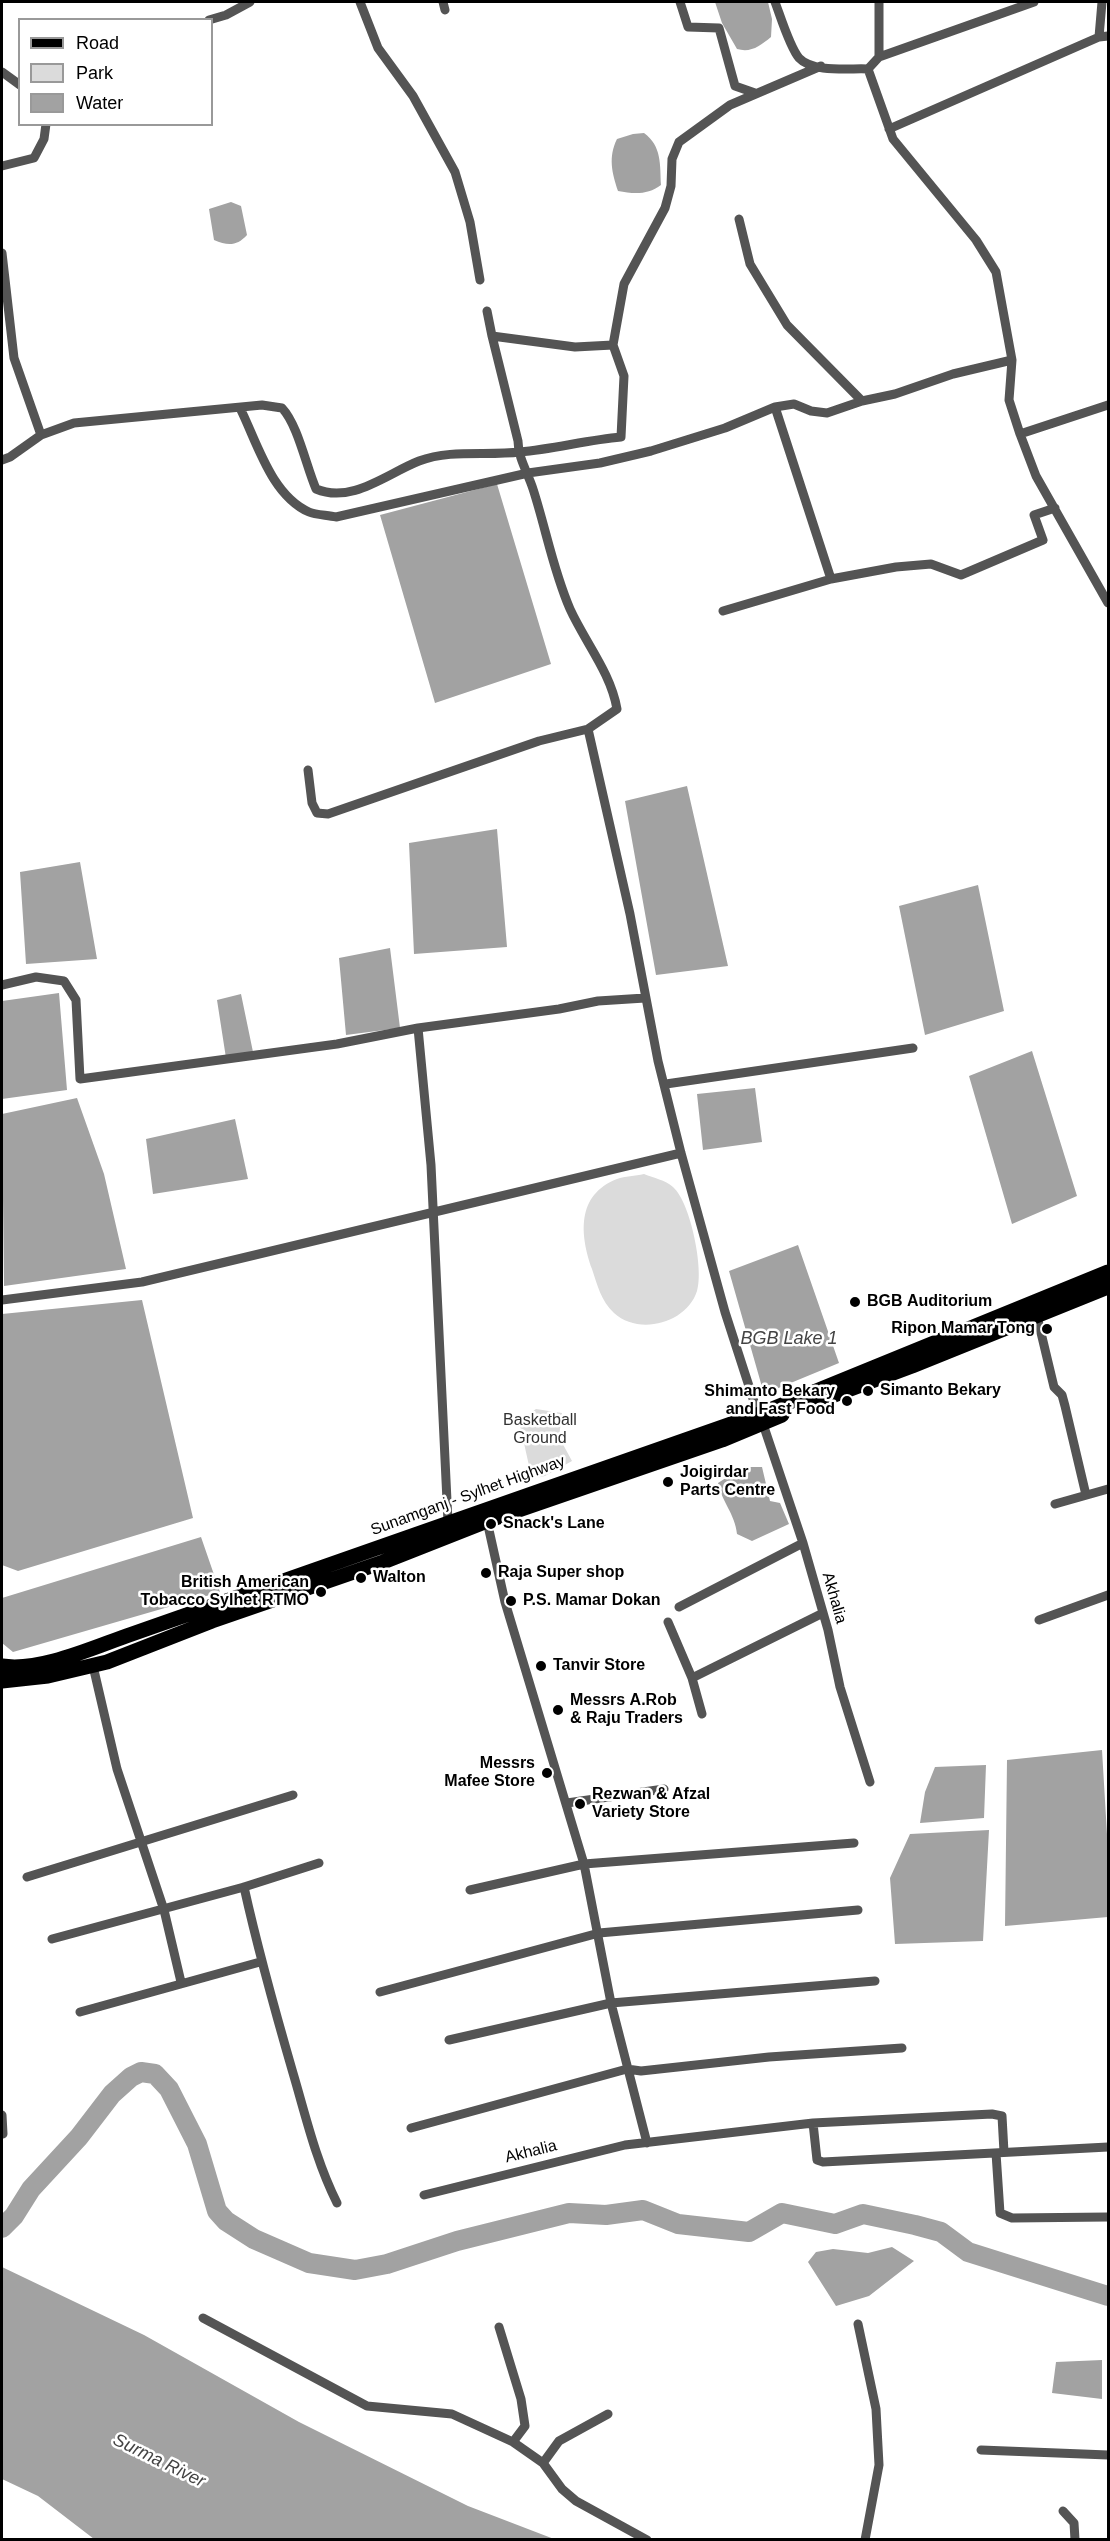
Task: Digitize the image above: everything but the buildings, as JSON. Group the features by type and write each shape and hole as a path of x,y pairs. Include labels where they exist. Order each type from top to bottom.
{"main road":[{"name":"Sunamganj - Sylhet Highway","path":"2,1666 15,1668 37,1665 132,1634 448,1522 761,1419 1108,1272"},
{"name":"Sunamganj - Sylhet Highway","path":"2,1681 48,1676 93,1666 383,1562 1037,1316 1108,1287"}],"street":[{"path":"213,19 226,15 250,2"},
{"path":"360,2 378,48 413,96 455,172 470,222 480,280"},
{"path":"680,2 688,27 719,28 735,86 755,93"},
{"path":"775,2 798,57 809,64 868,69"},
{"path":"879,2 879,57"},
{"path":"868,69 879,57 1034,2"},
{"path":"889,129 1104,36 1102,2"},
{"path":"2,460 41,435 74,423 262,405 282,408 294,424 302,456 316,489 327,493 364,488 419,461 440,455 518,452 621,437 624,376 613,345 624,284 664,208 671,186 672,159 679,142 730,105 821,66"},
{"path":"868,69 889,129 927,184 976,240 996,272 1012,360 1009,400 1020,434 1036,476 1108,603"},
{"path":"2,72 18,84"},
{"path":"2,166 34,158 44,140 46,126"},
{"path":"739,219 750,264 787,325 862,401"},
{"path":"2,253 14,358 41,435"},
{"path":"308,770 312,803 317,813 328,814 539,741 588,729 617,709 614,693 570,609 556,572 528,473 518,452 518,441 486,310"},
{"path":"492,336 575,346 613,345"},
{"path":"240,408 264,460 287,498 310,513 336,517 528,473 600,463 662,449 725,428 775,406 794,404 811,411 827,413 862,401 895,394 953,374 1012,360"},
{"path":"1020,434 1108,405"},
{"path":"775,406 831,579"},
{"path":"723,611 831,579 896,567 931,564 962,575 1043,540 1034,515 1055,508"},
{"name":"Akhalia","path":"588,729 630,914 645,998 681,1153 725,1312 803,1543 843,1697 870,1782"},
{"path":"2,985 36,977 64,981 76,1000 80,1079 338,1044 418,1028 560,1009 598,1001 645,998"},
{"path":"418,1028 434,1210 448,1522"},
{"path":"666,1084 913,1048"},
{"path":"2,1300 142,1282 434,1210 681,1153"},
{"path":"1037,1316 1054,1387 1062,1395 1086,1495"},
{"path":"1055,1504 1108,1489"},
{"path":"487,1521 505,1602 584,1864 611,2003 646,2143"},
{"path":"679,1607 803,1543"},
{"path":"1039,1620 1108,1595"},
{"path":"692,1678 823,1613"},
{"path":"668,1622 692,1678 702,1713"},
{"path":"93,1666 117,1769 143,1841 164,1910 181,1982"},
{"path":"567,1803 664,1788"},
{"path":"27,1877 292,1795"},
{"path":"470,1890 584,1864 854,1843"},
{"path":"52,1940 244,1887 319,1863"},
{"path":"244,1887 260,1962 322,2172 337,2203"},
{"path":"380,1992 599,1933 858,1910"},
{"path":"80,2012 181,1982 260,1962"},
{"path":"449,2040 611,2003 875,1981"},
{"path":"411,2128 627,2069 641,2071 769,2057 902,2048"},
{"name":"Akhalia","path":"424,2195 542,2164 646,2143 813,2123 992,2114 1002,2116 1000,2152"},
{"path":"2,2115 3,2134"},
{"path":"813,2123 817,2160 823,2163 1108,2147"},
{"path":"1000,2152 1000,2213 1012,2218 1023,2219 1108,2217"},
{"path":"203,2318 367,2406 452,2414 513,2442 543,2463 562,2489 576,2501 647,2540"},
{"path":"858,2324 876,2409 879,2465 864,2540"},
{"path":"499,2326 520,2399 525,2426 513,2442"},
{"path":"543,2463 558,2441 608,2414"},
{"path":"981,2450 1108,2456"},
{"path":"1063,2511 1074,2523 1075,2540"}],"green space":[{"path":"644,1174 673,1187 679,1195 690,1221 699,1268 697,1291 692,1302 673,1318 649,1325 624,1320 606,1303 588,1256 584,1230 588,1206 594,1195 617,1179"},
{"name":"Basketball Ground","path":"536,1409 562,1413 559,1437 572,1461 545,1476 532,1479 519,1421"}],"water":[{"path":"715,2 768,2 772,19 771,37 751,49 737,49 722,23"},
{"path":"644,133 657,150 661,185 651,191 641,193 618,191 612,165 617,139"},
{"path":"231,202 241,206 247,235 236,243 228,244 214,240 209,209"},
{"path":"497,484 551,664 435,703 380,515"},
{"path":"687,786 728,966 656,975 625,801"},
{"path":"497,829 507,947 414,954 409,843"},
{"path":"80,862 97,959 26,964 20,872"},
{"path":"978,885 1004,1011 925,1035 899,906"},
{"path":"390,948 400,1028 346,1035 339,958"},
{"path":"59,993 67,1090 2,1099 2,1001"},
{"path":"241,994 253,1052 226,1058 217,1000"},
{"path":"1032,1051 1077,1196 1012,1224 969,1076"},
{"path":"755,1088 762,1142 703,1150 697,1094"},
{"path":"77,1098 104,1174 126,1269 4,1286 2,1114"},
{"path":"235,1119 248,1179 153,1194 146,1139"},
{"name":"BGB Lake 1","path":"798,1245 839,1363 764,1394 729,1271"},
{"path":"142,1300 193,1518 18,1571 2,1565 2,1314"},
{"path":"743,1467 762,1467 770,1501 780,1503 789,1524 752,1541 737,1534 734,1520 718,1483"},
{"path":"201,1537 220,1592 13,1652 2,1643 2,1598"},
{"path":"1102,1750 1108,1851 1108,1917 1005,1926 1007,1760"},
{"path":"986,1765 984,1818 920,1823 925,1792 935,1767"},
{"path":"989,1830 983,1941 895,1944 890,1878 910,1834"},
{"path":"892,2247 914,2261 869,2296 836,2306 808,2262 816,2252 833,2249 868,2253"},
{"name":"Surma River","path":"2,2267 144,2335 299,2422 468,2506 554,2539 94,2539 38,2496 2,2479"},
{"path":"1102,2360 1102,2399 1052,2393 1056,2362"}],"waterway":[{"path":"2,2228 14,2216 31,2189 79,2137 112,2094 131,2077 141,2072 155,2074 169,2089 197,2144 217,2211 226,2221 254,2239 309,2263 355,2270 387,2264 457,2241 569,2213 606,2215 643,2210 678,2224 749,2232 782,2213 835,2224 863,2214 941,2232 968,2252 1108,2296"}],"place":[{"name":"BGB Auditorium","path":"855,1302"},
{"name":"Ripon Mamar Tong","path":"1047,1329"},
{"name":"Simanto Bekary","path":"868,1391"},
{"name":"Shimanto Bekary and Fast Food","path":"847,1401"},
{"name":"Joigirdar Parts Centre","path":"668,1482"},
{"name":"Snack's Lane","path":"491,1524"},
{"name":"Raja Super shop","path":"486,1573"},
{"name":"Walton","path":"361,1578"},
{"name":"British American Tobacco Sylhet RTMO","path":"321,1592"},
{"name":"P.S. Mamar Dokan","path":"511,1601"},
{"name":"Tanvir Store","path":"541,1666"},
{"name":"Messrs A.Rob & Raju Traders","path":"558,1710"},
{"name":"Messrs Mafee Store","path":"547,1773"},
{"name":"Rezwan & Afzal Variety Store","path":"580,1804"}]}
